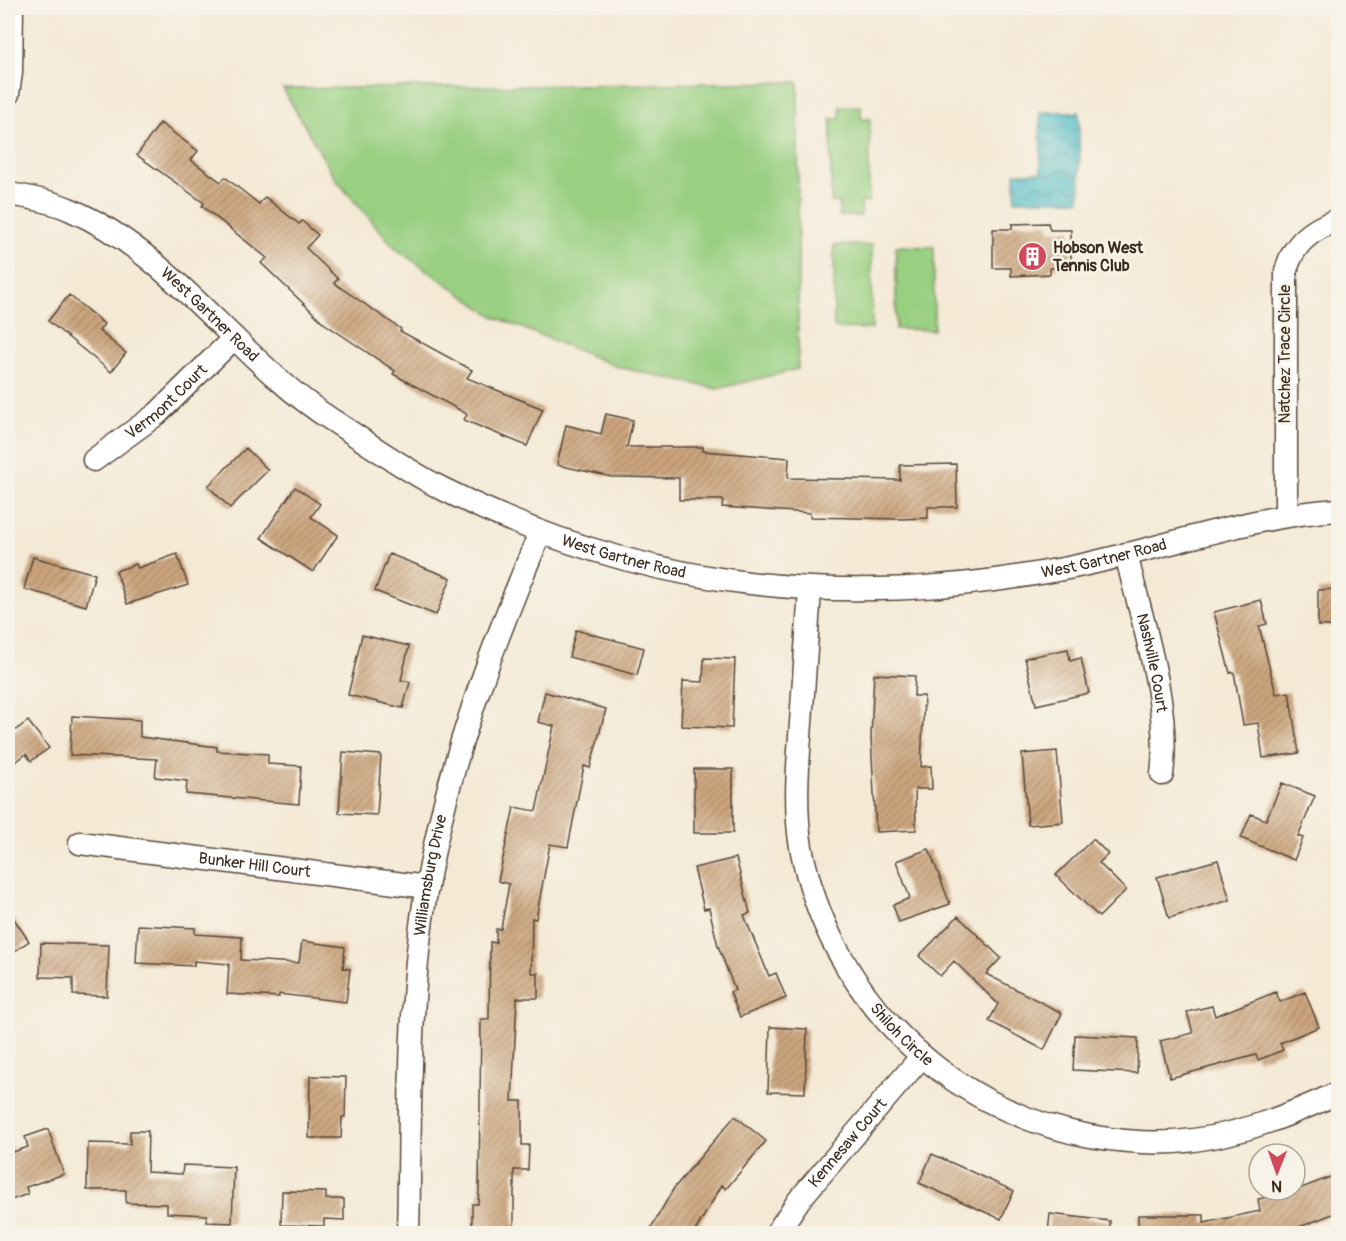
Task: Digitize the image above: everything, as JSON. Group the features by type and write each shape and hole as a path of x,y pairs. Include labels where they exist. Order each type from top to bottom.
{"street":[{"path":"8,94 11,72 12,8"},
{"name":"West Gartner Road","path":"8,194 43,200 71,209 120,237 172,280 234,338 320,412 440,487 540,533 670,571 763,586 810,590 895,591 988,583 1073,567 1286,515 1338,510"},
{"name":"Natchez Trace Circle","path":"1286,515 1286,271 1289,257 1297,245 1323,225 1338,220"},
{"name":"Vermont Court","path":"94,460 157,414 234,338"},
{"name":"Williamsburg Drive","path":"408,1233 414,1007 427,887 444,802 465,727 498,634 540,533"},
{"name":"Nashville Court","path":"1126,554 1161,708 1166,747 1162,774"},
{"name":"Shiloh Circle","path":"810,590 796,803 801,846 813,896 831,941 852,977 888,1025 954,1082 1011,1113 1066,1131 1112,1140 1143,1143 1192,1141 1244,1131 1283,1118 1338,1093"},
{"name":"Bunker Hill Court","path":"80,843 427,887"},
{"name":"Kennesaw Court","path":"776,1233 800,1200 922,1056"}],"green space":[{"path":"798,82 798,369 717,389 618,367 493,316 396,249 336,180 283,89"},
{"path":"840,106 861,106 861,119 870,119 869,202 861,202 861,216 839,216 839,202 831,202 831,119 840,119"},
{"path":"834,245 872,245 872,329 834,328"},
{"path":"896,246 934,247 934,330 896,329"}],"water":[{"path":"1040,112 1079,112 1080,200 1015,200 1015,173 1041,172"}],"building":[{"path":"160,123 198,151 191,160 221,182 225,177 259,204 265,197 299,224 302,221 318,235 306,248 338,279 334,283 401,329 400,331 472,370 467,378 543,409 527,446 464,420 467,414 393,374 395,371 325,324 261,263 267,258 202,206 204,203 137,155"},
{"name":"Hobson West Tennis Club","path":"1048,223 1050,230 1071,230 1071,267 1050,268 1050,274 1011,276 1011,268 993,268 993,229 1012,229 1012,224"},
{"path":"69,295 104,324 99,331 126,353 111,372 48,321"},
{"path":"606,414 633,420 627,447 703,447 703,451 789,458 788,478 900,480 900,465 956,464 957,507 928,507 928,518 810,517 810,513 722,507 723,500 679,500 679,478 612,477 557,465 566,425 601,434"},
{"path":"246,448 268,470 230,508 208,486"},
{"path":"295,487 320,504 311,517 338,535 313,572 261,538"},
{"path":"177,554 188,585 127,604 116,571 136,564 138,568"},
{"path":"389,554 451,578 436,615 375,591"},
{"path":"33,557 95,574 86,606 24,589"},
{"path":"1338,589 1338,626 1318,626 1318,590"},
{"path":"1261,600 1267,624 1259,626 1276,694 1289,692 1299,753 1263,758 1258,723 1243,725 1234,672 1230,673 1214,612"},
{"path":"576,630 644,648 637,675 569,657"},
{"path":"362,635 409,646 401,680 410,682 403,708 348,695"},
{"path":"1068,649 1070,661 1081,658 1089,693 1036,705 1025,658"},
{"path":"704,658 735,659 732,728 681,726 683,681 703,682"},
{"path":"874,674 915,676 914,696 924,696 921,767 931,766 932,789 915,789 916,830 876,832 871,737"},
{"path":"545,692 606,709 590,768 584,766 568,847 550,844 536,919 532,918 531,973 538,973 538,998 517,998 512,1101 522,1101 522,1145 529,1145 528,1170 514,1170 514,1233 472,1233 472,1204 478,1204 479,1190 481,1019 489,1019 490,942 496,943 496,929 501,929 509,884 498,881 514,807 536,811 554,726 538,722"},
{"path":"72,716 140,720 140,737 217,747 217,751 268,754 268,764 301,766 299,804 186,794 187,781 155,777 157,759 70,755"},
{"path":"28,721 49,748 31,761 26,754 8,768 8,736"},
{"path":"1057,751 1063,822 1028,825 1022,754"},
{"path":"343,752 381,755 377,815 339,813"},
{"path":"694,769 733,769 733,833 694,833"},
{"path":"1282,783 1315,796 1298,836 1303,838 1294,860 1241,838 1251,814 1266,820"},
{"path":"1093,839 1108,854 1099,863 1126,890 1099,917 1056,875"},
{"path":"929,849 950,904 899,922 893,905 910,898 896,861"},
{"path":"736,858 750,913 744,915 769,976 776,973 786,998 740,1017 730,992 735,990 718,946 709,908 704,909 694,868"},
{"path":"1218,860 1230,900 1169,918 1157,877"},
{"path":"8,910 29,941 8,956"},
{"path":"958,916 1001,958 986,974 1062,1013 1044,1050 989,1021 998,1004 954,961 940,976 919,956"},
{"path":"138,925 195,928 195,934 242,937 241,960 299,963 302,941 345,947 343,968 350,969 346,1002 279,994 279,997 227,994 229,964 194,961 194,966 136,963"},
{"path":"41,943 109,945 107,996 73,995 73,978 40,977"},
{"path":"1276,992 1280,1002 1305,992 1319,1027 1280,1043 1283,1050 1258,1060 1256,1055 1170,1078 1160,1041 1193,1033 1187,1012 1212,1006 1215,1016"},
{"path":"770,1027 807,1029 805,1093 768,1092"},
{"path":"1075,1035 1138,1038 1137,1073 1073,1070"},
{"path":"310,1076 346,1077 345,1117 342,1117 341,1138 309,1138"},
{"path":"735,1116 766,1141 726,1189 722,1185 694,1233 648,1233 674,1188"},
{"path":"48,1129 64,1174 26,1187 28,1194 8,1201 8,1144 13,1152 28,1147 25,1137"},
{"path":"130,1131 148,1131 147,1172 182,1174 183,1165 234,1167 232,1223 206,1222 207,1215 167,1213 167,1204 126,1203 126,1190 87,1190 88,1143 130,1144"},
{"path":"932,1154 1014,1191 1001,1219 919,1183"},
{"path":"1338,1174 1338,1212 1284,1233 1138,1233 1138,1215 1204,1215 1204,1223 1260,1211 1258,1202 1307,1202 1307,1186"},
{"path":"282,1191 326,1192 326,1199 344,1199 344,1220 324,1219 324,1226 281,1225"},
{"path":"1050,1214 1110,1221 1110,1233 1048,1233"}],"place":[{"name":"Hobson West Tennis Club","path":"1032,257"}]}
